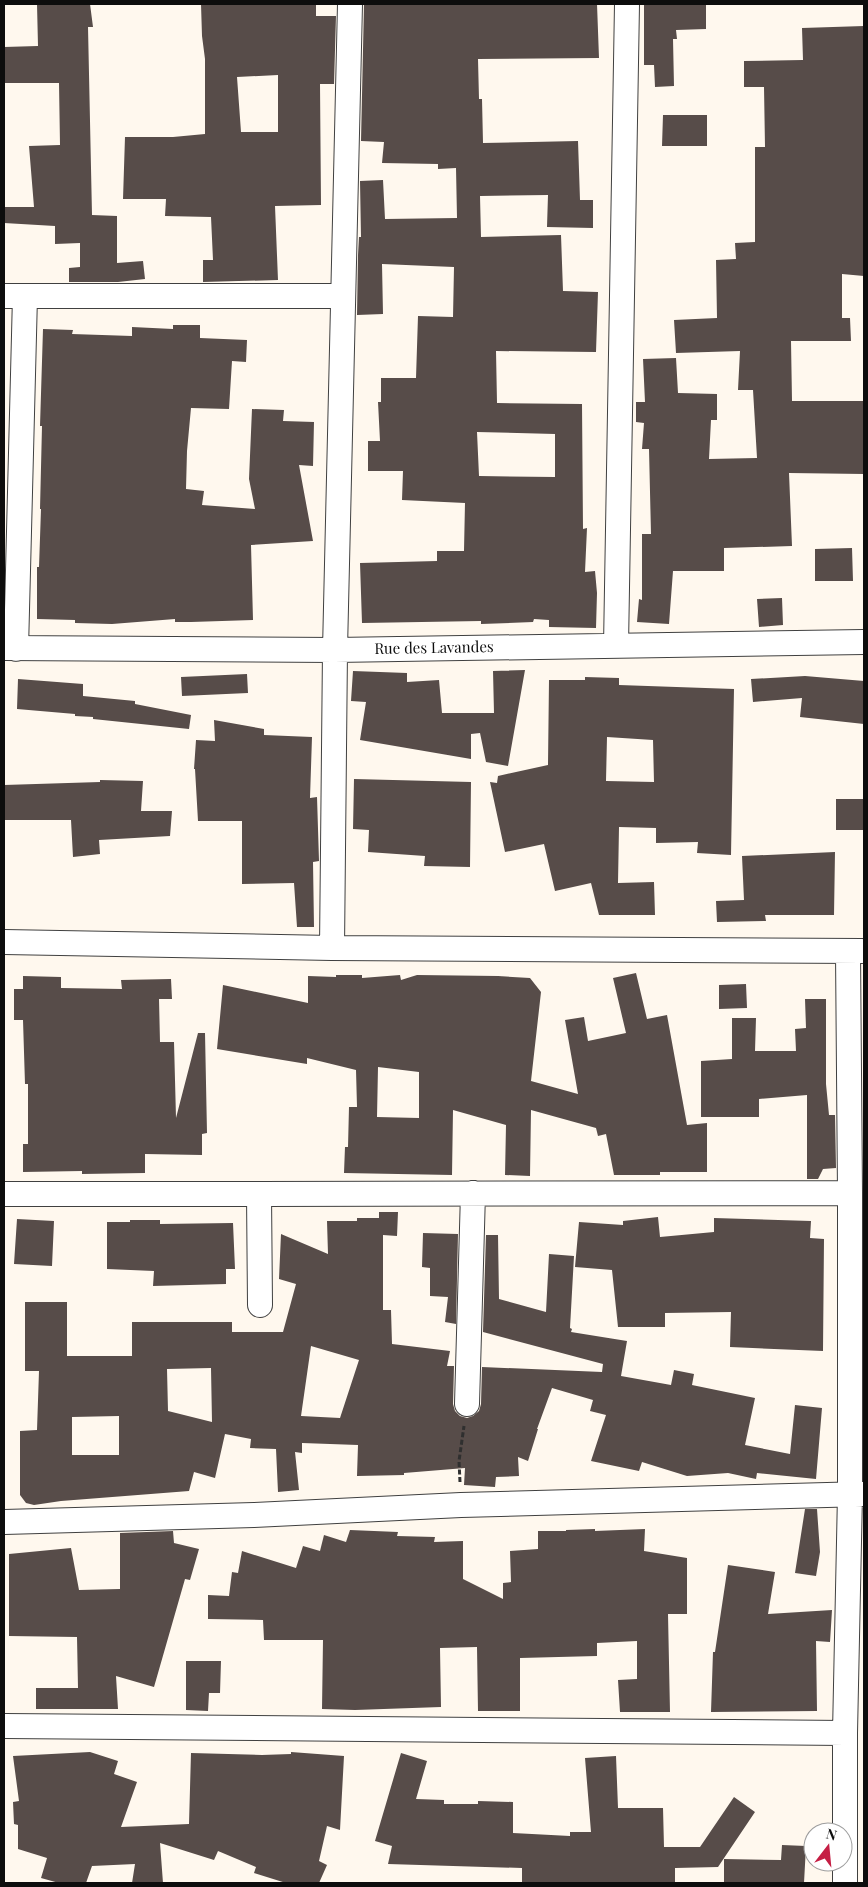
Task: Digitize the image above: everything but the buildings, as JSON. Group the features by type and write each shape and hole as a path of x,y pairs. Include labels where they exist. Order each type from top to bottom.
{"street":[{"path":"332,948 335,650 350,4"},
{"path":"616,646 627,4"},
{"path":"10,648 14,296 343,296"},
{"name":"Rue des Lavandes","path":"10,648 335,650 864,642"},
{"path":"4,942 332,948 856,951 850,1193 857,1494 845,1733 845,1883"},
{"path":"467,1404 473,1193"},
{"path":"4,1194 850,1193"},
{"path":"259,1194 260,1305"},
{"path":"4,1522 254,1515 461,1505 857,1494"},
{"path":"4,1726 845,1733"}],"path":[{"path":"461,1505 459,1461 467,1404"}]}
